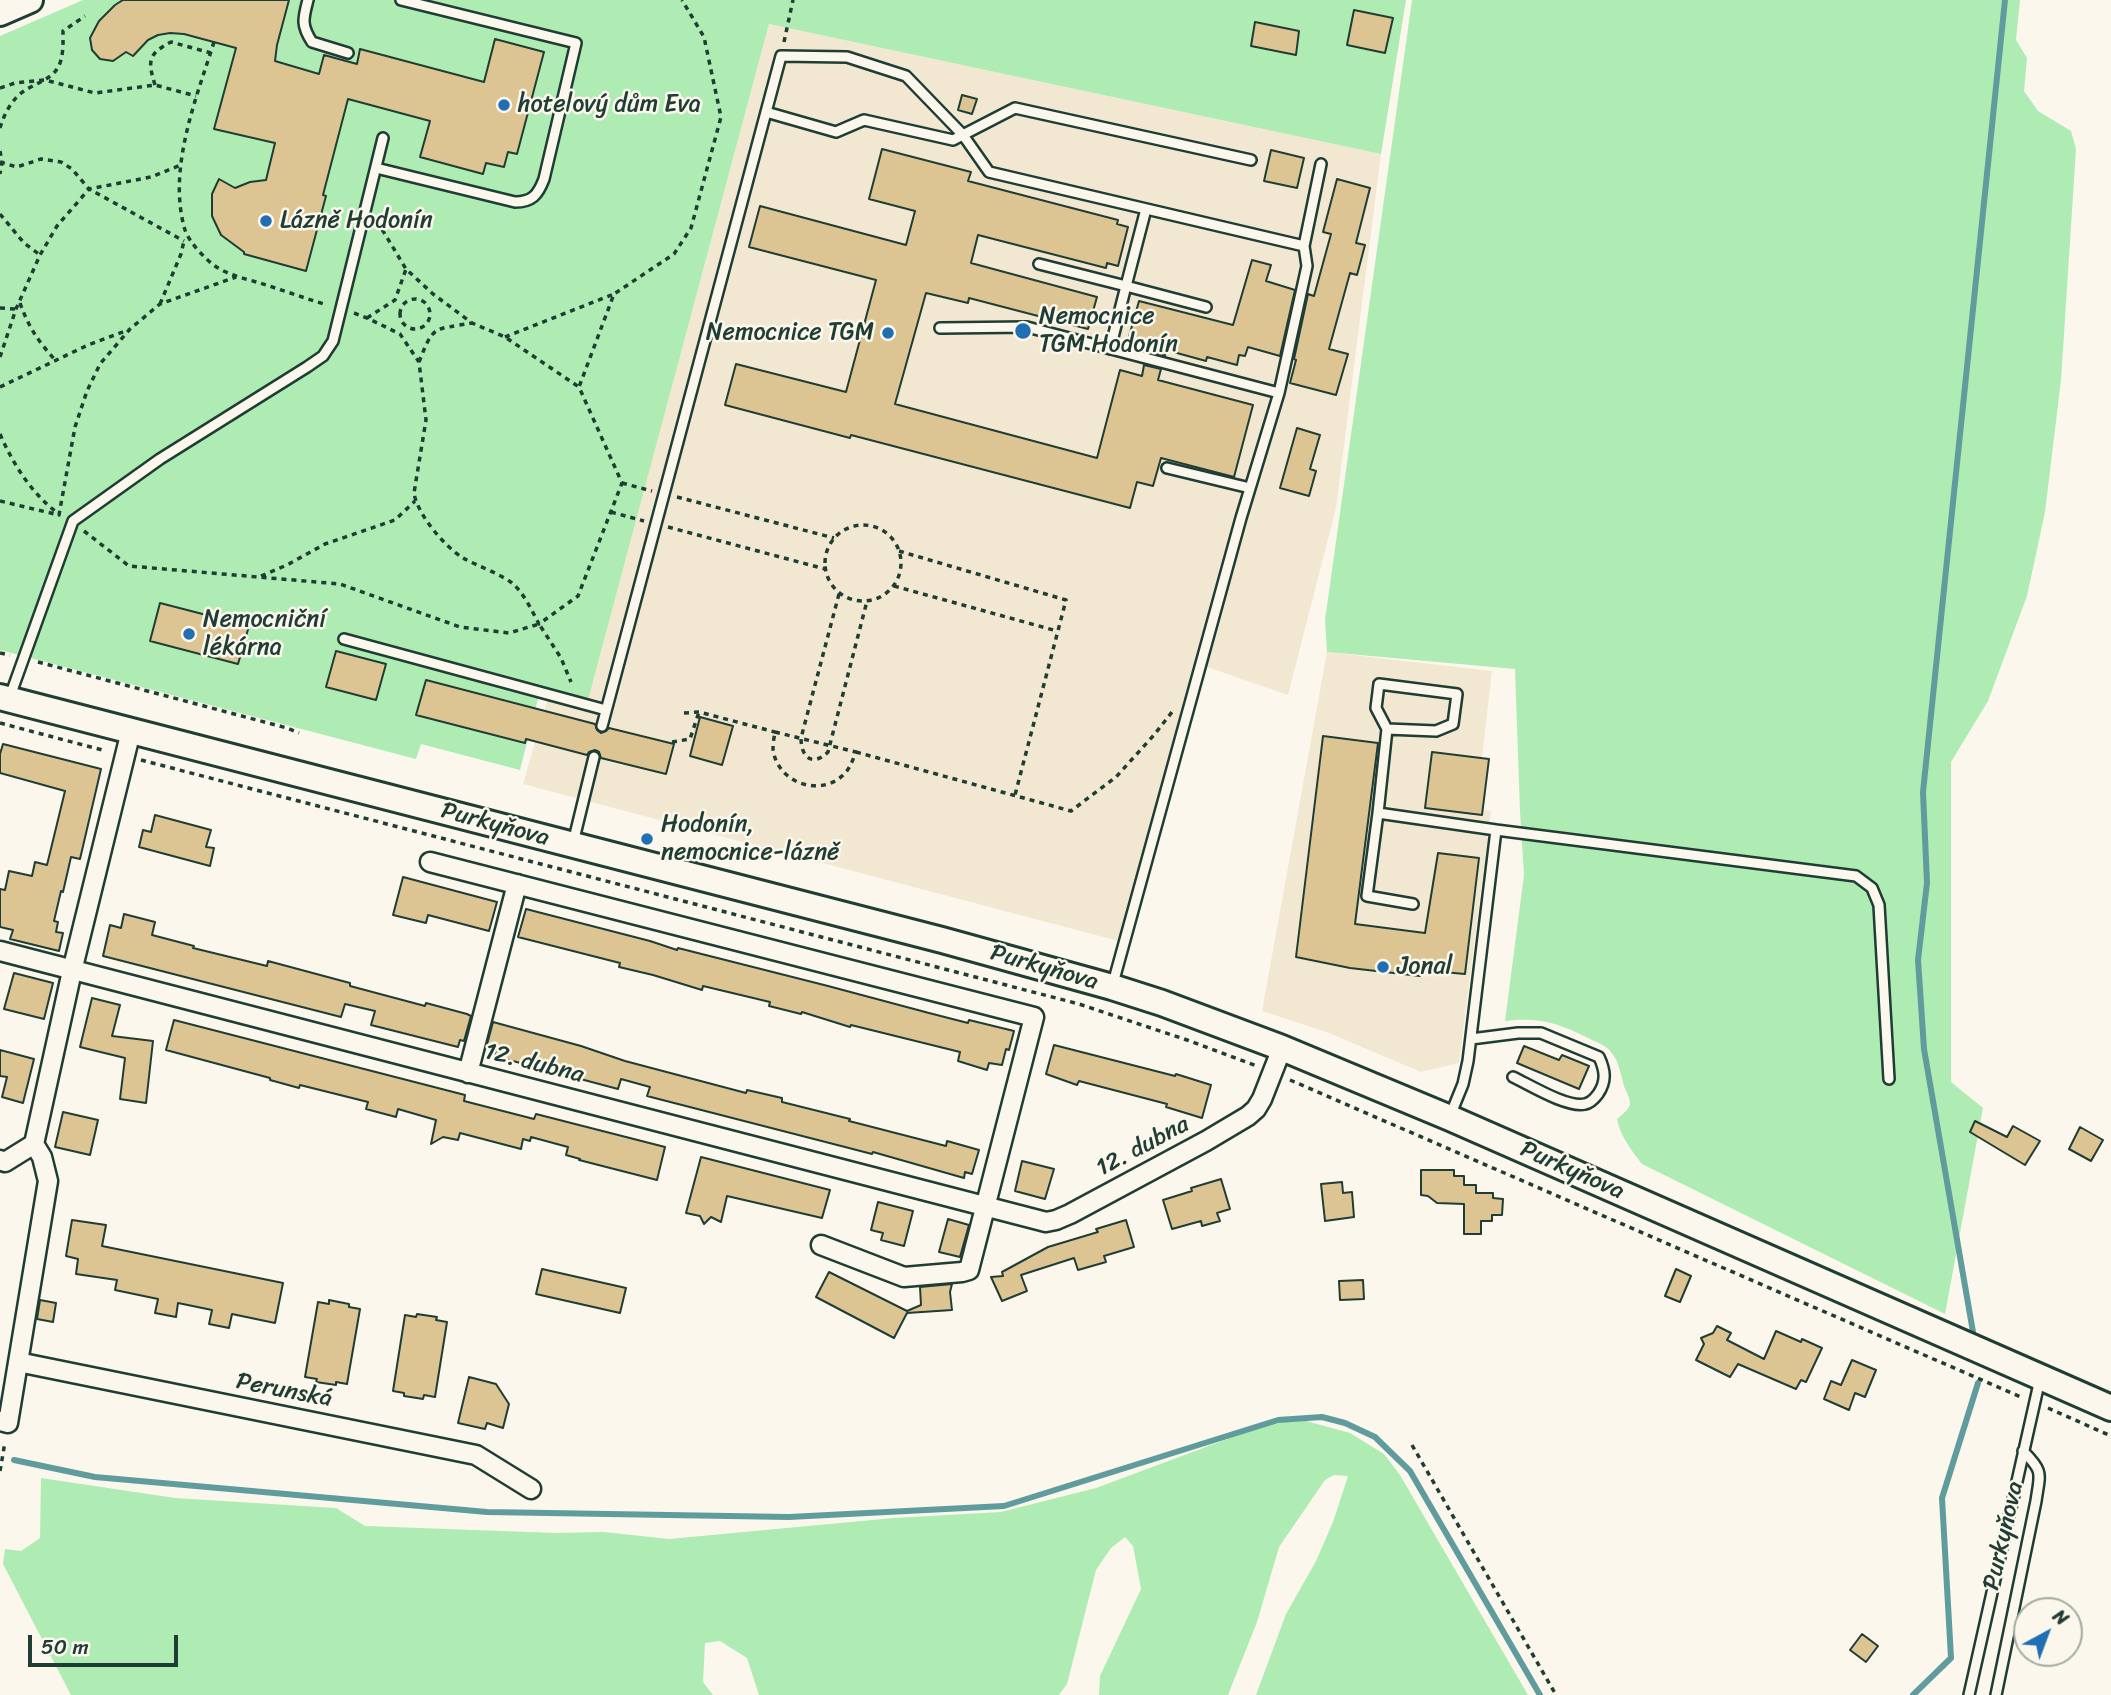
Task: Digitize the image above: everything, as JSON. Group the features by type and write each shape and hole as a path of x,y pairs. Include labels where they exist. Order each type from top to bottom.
{"street":[{"path":"0,13 30,0"},
{"name":"Purkyňova","path":"4,698 930,936 1112,987 1282,1048 1450,1118 2111,1408"},
{"path":"0,1421 8,1423 48,1181 42,1157 34,1144 72,971 131,731"},
{"name":"Purkyňova","path":"430,862 1034,1017 984,1206"},
{"path":"468,1073 517,884"},
{"name":"12. dubna","path":"0,951 1046,1222 1070,1214 1206,1142 1248,1116 1262,1099 1282,1048"},
{"path":"0,1160 5,1162 34,1144"},
{"path":"821,1245 904,1276 962,1272 969,1270 984,1206"},
{"name":"Perunská","path":"18,1363 476,1455 531,1489"}],"lane":[{"path":"308,0 303,19 305,31 312,43 348,53"},
{"path":"376,168 514,202 525,202 534,197 544,179 576,43 401,0"},
{"path":"602,726 781,56 846,57 906,76 963,135 989,172 1304,246"},
{"path":"766,112 836,132 864,120 953,140 1015,108 1251,160"},
{"path":"4,698 23,659 73,521 160,459 323,356 333,341 383,138"},
{"path":"1112,987 1250,488 1279,393 1307,266 1304,246 1321,164"},
{"path":"1110,348 1146,209"},
{"path":"1039,264 1206,307"},
{"path":"940,328 1027,327 1279,393"},
{"path":"1167,468 1250,488"},
{"path":"344,639 606,710"},
{"path":"1387,729 1436,731 1453,724 1457,694 1379,684 1376,708 1387,729 1367,897 1413,904"},
{"path":"573,845 594,757"},
{"path":"1378,813 1856,876 1872,888 1879,905 1889,1079"},
{"path":"1450,1118 1463,1084 1471,1039 1496,830"},
{"path":"1471,1039 1518,1032 1541,1033 1599,1057 1605,1071 1602,1087 1587,1104 1572,1104 1513,1077"},
{"name":"Purkyňova","path":"1969,1695 2041,1377"},
{"path":"1996,1695 2040,1471 2023,1451"}],"path":[{"path":"505,337 614,294 674,254 691,228 721,117 704,37 682,0"},
{"path":"781,56 793,0"},
{"path":"0,128 4,114 22,92 58,69 63,52 63,31 85,16"},
{"path":"155,85 150,58 158,48 171,42 211,53"},
{"path":"160,304 184,241 180,199 181,165 196,96 214,42"},
{"path":"0,88 15,83 44,80 95,93 155,85 196,96"},
{"path":"0,151 0,174"},
{"path":"1,162 17,167 40,159 61,162 72,169 89,189 184,241"},
{"path":"0,357 16,309 40,255 57,226 89,189 151,177 181,165"},
{"path":"0,501 60,515 73,521 129,566 340,584 460,626 509,633 539,624 578,596 622,483 579,387 505,337 472,323 433,294 406,269 367,204"},
{"path":"0,214 24,243 40,255"},
{"path":"185,232 216,267 367,318 400,334 419,362 426,420 415,501 436,534 460,556 512,583 530,606 561,658 571,682"},
{"path":"367,318 395,300 406,269"},
{"path":"60,515 75,426 100,363 130,329 160,304 238,276"},
{"path":"425,303 433,294"},
{"path":"579,387 614,294"},
{"path":"416,299 425,303 429,312 424,325 415,328 406,326 400,314 402,305 406,301 416,299"},
{"path":"395,300 402,305"},
{"path":"20,301 28,325 40,344 56,361"},
{"path":"0,308 16,309"},
{"path":"419,362 433,332 439,328 472,323"},
{"path":"424,325 433,332"},
{"path":"400,334 406,326"},
{"path":"0,387 130,329"},
{"path":"0,434 22,475 39,498 60,515"},
{"path":"622,483 834,538"},
{"path":"258,577 287,565 324,544 395,520 415,501"},
{"path":"610,512 825,569"},
{"path":"859,525 883,530 892,538 899,551 900,572 894,586 877,599 867,601 851,600 839,594 830,584 824,558 834,538 846,528 859,525"},
{"path":"899,551 1066,600 1014,795"},
{"path":"894,586 1058,631"},
{"path":"839,594 801,738 801,749 805,756 814,760 822,758 828,752 867,601"},
{"path":"0,653 299,733"},
{"path":"684,713 699,712 1071,811 1116,777 1154,736 1196,681"},
{"path":"672,742 690,740 699,712"},
{"path":"775,732 773,748 777,761 785,773 796,782 810,786 823,786 835,781 846,772 856,752"},
{"path":"2034,1403 2111,1436"},
{"path":"1412,1445 1556,1695"},
{"path":"0,1471 4,1448"}],"shaded area":[{"name":"Nemocnice TGM Hodonín","path":"769,24 1381,154 1336,508 1288,695 1207,667 1130,944 523,784 561,653 598,662"},
{"path":"1327,652 1492,671 1482,758 1489,759 1483,810 1491,811 1459,1063 1421,1072 1329,1033 1262,1011"}],"green space":[{"path":"83,0 1406,0 1381,154 769,24 585,711 538,699 520,770 421,744 416,759 0,650 0,36"},
{"path":"1412,0 2020,0 2016,40 2027,58 2024,91 2038,111 2071,131 2076,149 2061,380 2045,512 2027,596 1988,701 1951,762 1951,1082 1983,1108 1945,1314 1642,1164 1627,1143 1617,1119 1628,1109 1630,1101 1617,1062 1609,1050 1558,1025 1528,1020 1505,1021 1524,875 1515,669 1327,652 1325,620"},
{"path":"1306,1421 1350,1433 1384,1454 1400,1475 1528,1695 1256,1695 1286,1614 1316,1561 1333,1522 1348,1476 1334,1475 1325,1480 1279,1547 1257,1622 1228,1695 1099,1695 1100,1676 1141,1589 1133,1546 1125,1537 1111,1548 1096,1570 1067,1684 1059,1695 759,1695 747,1658 720,1641 705,1643 703,1682 713,1695 71,1695 3,1564 5,1549 21,1551 40,1538 41,1478 175,1498 336,1508 365,1526 556,1533 604,1532 669,1539 894,1518 1001,1512 1096,1488 1273,1422"}],"building":[{"path":"123,0 289,0 275,61 319,74 324,55 357,64 360,49 484,82 495,39 544,52 517,154 508,152 504,167 486,163 483,174 420,157 430,121 348,99 306,271 244,254 221,235 212,216 212,194 219,179 235,188 266,180 275,143 214,129 236,48 184,34 170,33 148,40 133,56 126,52 113,61 100,59 92,50 90,38 99,21"},
{"path":"1354,10 1393,18 1385,53 1347,45"},
{"path":"1255,22 1299,31 1296,55 1251,46"},
{"path":"962,95 977,99 972,114 958,110"},
{"name":"Nemocnice TGM","path":"882,149 971,172 968,181 1118,220 1117,224 1128,227 1118,266 1107,263 1106,268 978,235 971,263 1097,297 1088,329 969,298 968,303 926,293 895,404 1097,458 1120,370 1142,376 1144,365 1161,369 1158,380 1253,405 1234,477 1161,458 1153,486 1137,482 1130,508 725,405 736,364 846,392 876,280 749,247 760,206 906,245 915,211 869,199"},
{"path":"1271,150 1304,158 1297,188 1264,181"},
{"path":"1337,179 1370,188 1356,243 1365,245 1357,275 1350,273 1329,349 1348,354 1336,395 1290,383 1308,294 1314,296 1331,234 1323,232"},
{"path":"1252,260 1271,265 1266,281 1295,290 1280,356 1248,347 1245,356 1239,355 1237,365 1207,357 1206,361 1166,350 1165,356 1148,351 1149,345 1128,340 1139,301 1233,325"},
{"path":"1297,428 1320,435 1310,469 1316,471 1309,496 1280,488"},
{"path":"160,603 249,626 238,664 150,641"},
{"path":"336,651 386,664 376,700 326,687"},
{"path":"426,680 595,724 601,733 609,728 674,744 666,774 601,758 595,750 587,755 526,739 525,743 416,715"},
{"path":"700,717 733,726 722,765 690,756"},
{"path":"1323,736 1378,743 1355,924 1425,933 1438,853 1479,858 1465,974 1421,970 1420,976 1350,968 1296,957"},
{"path":"3,744 101,769 80,859 71,857 54,921 58,922 56,932 63,933 59,951 10,939 13,930 0,927 0,889 5,890 9,871 32,876 35,862 47,865 65,791 0,773"},
{"path":"1432,752 1489,759 1482,815 1425,808"},
{"path":"155,815 211,830 206,847 214,848 210,866 139,847 143,830 151,832"},
{"path":"403,877 497,902 489,931 428,915 426,923 393,915"},
{"path":"526,909 968,1023 969,1020 1014,1031 1009,1050 1006,1049 1002,1065 989,1063 987,1070 958,1061 960,1052 769,1006 770,1002 703,986 702,990 619,967 620,963 518,937"},
{"path":"124,914 155,922 152,935 194,946 193,948 267,966 268,961 425,1006 426,1003 467,1014 471,1016 464,1041 460,1040 458,1047 371,1025 375,1011 345,1004 341,1017 103,956 110,925 121,928"},
{"path":"14,973 53,983 44,1019 4,1009"},
{"path":"92,998 120,1005 112,1036 153,1041 146,1103 120,1099 125,1058 80,1047"},
{"path":"174,1020 465,1095 464,1101 534,1119 536,1114 665,1147 657,1180 579,1160 566,1155 568,1147 531,1137 530,1141 523,1139 521,1149 460,1133 458,1140 443,1137 431,1144 436,1120 398,1109 396,1117 366,1109 368,1102 300,1085 299,1088 166,1050"},
{"path":"493,1022 746,1093 747,1090 782,1098 782,1102 850,1119 849,1121 946,1146 947,1141 979,1150 972,1174 965,1172 964,1178 873,1152 872,1154 647,1096 650,1087 621,1079 618,1089 494,1056 496,1050 486,1048"},
{"path":"1054,1045 1211,1085 1202,1118 1166,1107 1167,1104 1079,1081 1077,1085 1046,1074"},
{"path":"1524,1046 1559,1060 1562,1055 1589,1066 1579,1089 1517,1063"},
{"path":"0,1050 34,1059 23,1103 2,1097 7,1077 0,1076"},
{"path":"63,1112 98,1120 90,1155 55,1147"},
{"path":"1975,1121 2007,1137 2013,1126 2040,1141 2025,1165 1970,1132"},
{"path":"2080,1127 2103,1140 2091,1161 2069,1149"},
{"path":"701,1157 830,1190 822,1218 727,1196 721,1222 711,1217 704,1224 700,1216 686,1213"},
{"path":"1022,1161 1054,1169 1045,1199 1015,1191"},
{"path":"1421,1170 1454,1170 1454,1176 1464,1176 1464,1185 1476,1185 1476,1193 1493,1193 1493,1198 1503,1199 1502,1215 1492,1215 1492,1221 1481,1221 1481,1234 1464,1234 1464,1204 1437,1203 1428,1196 1421,1195"},
{"path":"1221,1179 1230,1209 1217,1213 1220,1221 1202,1226 1201,1221 1172,1229 1163,1200"},
{"path":"1342,1182 1343,1193 1352,1192 1354,1217 1325,1221 1321,1184"},
{"path":"878,1202 913,1211 904,1246 881,1240 883,1233 871,1230"},
{"path":"948,1219 969,1225 960,1257 939,1252"},
{"path":"72,1220 106,1225 102,1246 283,1283 275,1323 232,1314 229,1328 209,1324 212,1310 178,1303 176,1317 155,1313 158,1299 115,1290 117,1280 76,1274 78,1259 66,1256"},
{"path":"1126,1220 1134,1247 1104,1256 1106,1262 1078,1270 1074,1258 1021,1275 1027,1291 1002,1301 991,1277 1003,1276 1002,1272 1048,1247 1098,1232 1096,1229"},
{"path":"542,1269 626,1288 620,1313 536,1294"},
{"path":"1676,1269 1691,1276 1680,1302 1665,1296"},
{"path":"829,1272 907,1311 921,1305 920,1287 952,1284 952,1310 907,1313 894,1338 816,1297"},
{"path":"1363,1280 1364,1299 1340,1300 1339,1281"},
{"path":"40,1300 56,1303 53,1322 37,1319"},
{"path":"329,1300 360,1309 347,1384 316,1382 317,1379 305,1377 318,1302 329,1304"},
{"path":"417,1314 437,1317 436,1320 447,1322 435,1397 424,1395 423,1399 393,1391 405,1315 416,1317"},
{"path":"1717,1326 1731,1333 1727,1340 1764,1359 1776,1331 1822,1348 1806,1382 1801,1380 1796,1389 1738,1364 1730,1377 1696,1360 1704,1344 1701,1338 1713,1333"},
{"path":"1852,1360 1876,1370 1865,1397 1855,1393 1849,1410 1824,1399 1831,1381 1841,1385"},
{"path":"469,1377 496,1384 509,1404 503,1428 487,1423 485,1429 458,1423"},
{"path":"1862,1634 1878,1646 1866,1662 1850,1650"}],"waterway":[{"path":"1973,1332 1924,1049 1918,960 1927,883 1923,792 2005,0"},
{"path":"1913,1695 1951,1658 1942,1498 1978,1383"},
{"path":"14,1460 95,1477 487,1512 789,1517 1004,1506 1278,1420 1322,1417 1345,1423 1375,1437 1410,1471 1540,1695"}],"place":[{"name":"hotelový dům Eva","path":"504,105"},
{"name":"Lázně Hodonín","path":"266,221"},
{"name":"Nemocnice TGM Hodonín","path":"1023,331"},
{"name":"Nemocnice TGM","path":"888,333"},
{"name":"Nemocniční lékárna","path":"189,634"},
{"name":"Hodonín, nemocnice-lázně","path":"647,839"},
{"name":"Jonal","path":"1383,967"}]}
